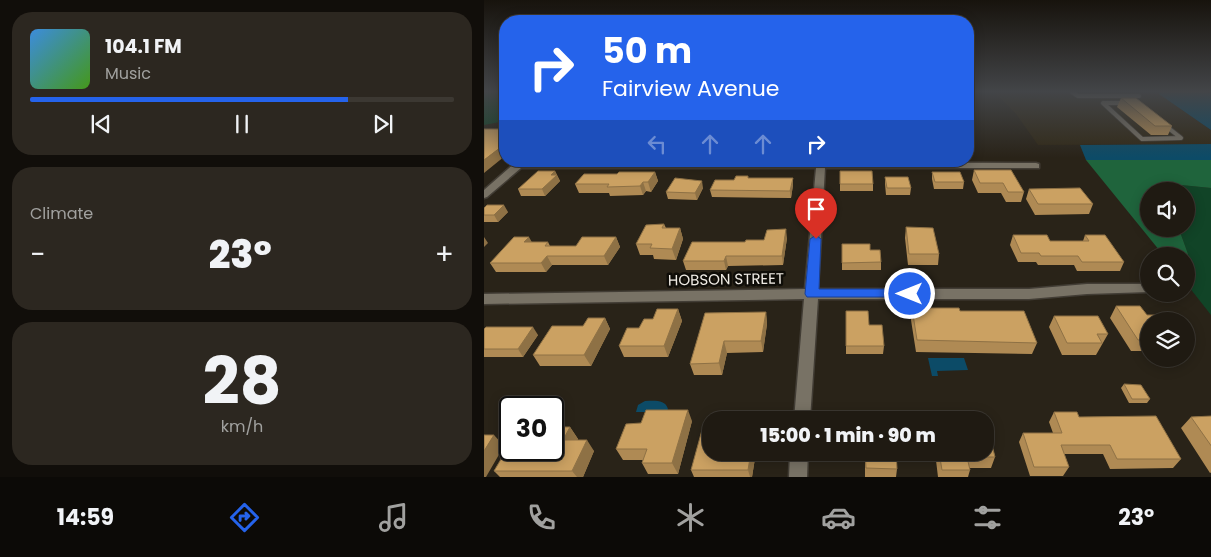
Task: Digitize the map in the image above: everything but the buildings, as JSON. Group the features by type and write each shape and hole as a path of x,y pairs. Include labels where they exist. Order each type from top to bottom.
{"street":[{"path":"974,166 1036,166"},
{"path":"484,195 489,187 516,167"},
{"path":"803,411 821,167"},
{"name":"HOBSON STREET","path":"484,299 812,294 1029,294 1086,289 1140,288"},
{"path":"798,477 799,461"}],"lane":[{"path":"1115,114 1142,139 1181,138 1152,114"}],"shaded area":[{"path":"1016,114 1188,114 1211,130 1211,144 1038,145"}],"green space":[{"path":"484,114 499,114 499,122 484,125"},
{"path":"1086,160 1211,160 1211,188 1195,186 1195,182 1140,182 1140,226"},
{"path":"1195,186 1211,188 1211,315 1195,295 1195,247 1185,247 1182,237 1195,237"},
{"path":"1149,237 1182,237 1185,247 1157,247"}],"water":[{"path":"1188,114 1211,114 1211,130"},
{"path":"1211,144 1211,160 1086,160 1080,145"},
{"path":"928,358 964,358 968,370 937,371 938,376 932,376"},
{"path":"645,401 662,402 668,409 666,412 636,412 638,405"}],"route":[{"path":"816,239 812,294 910,294"}]}
